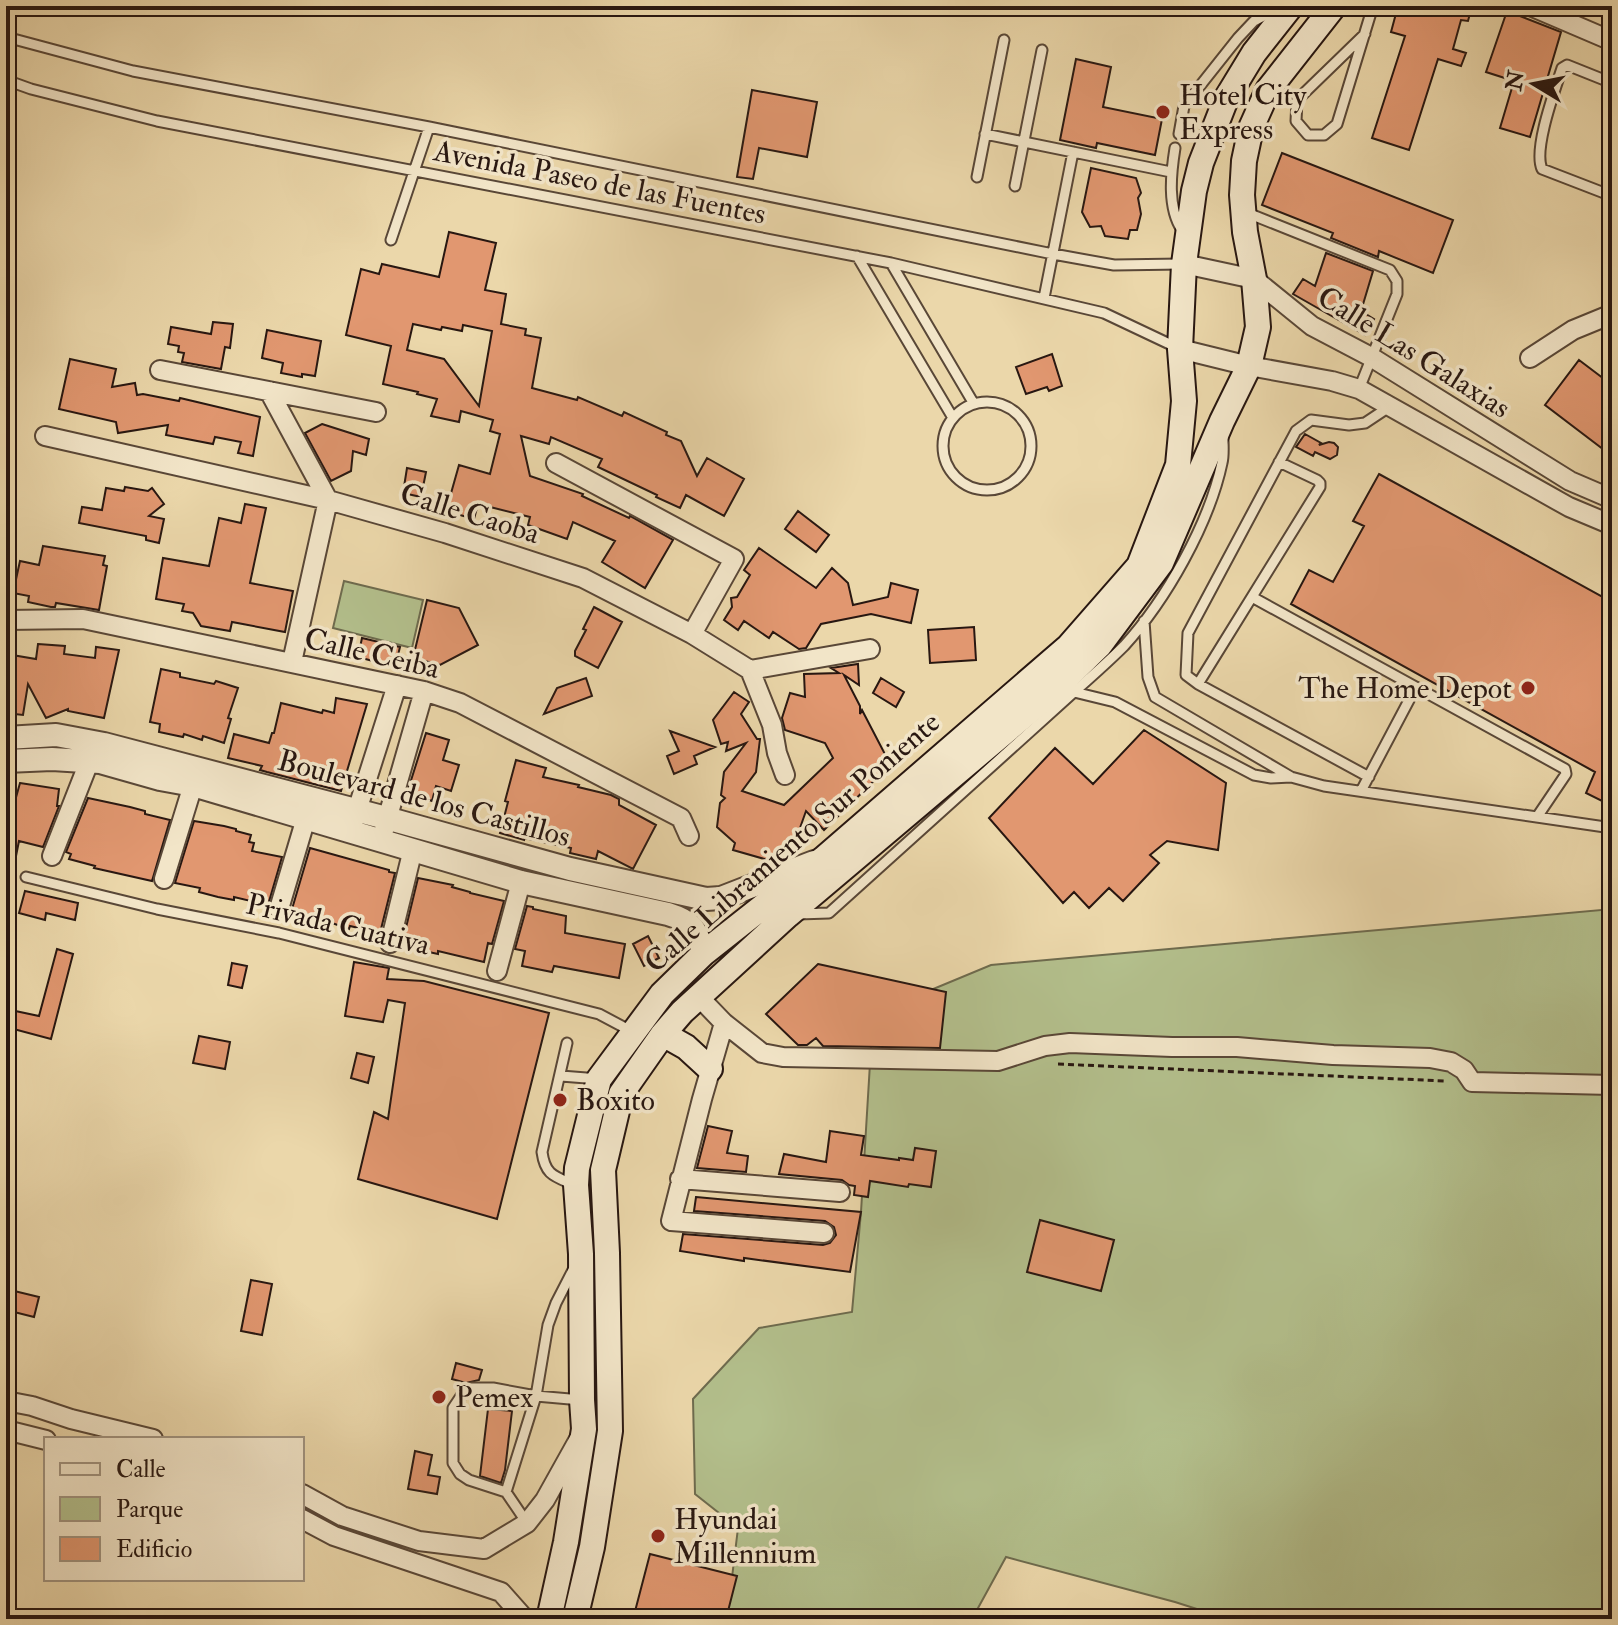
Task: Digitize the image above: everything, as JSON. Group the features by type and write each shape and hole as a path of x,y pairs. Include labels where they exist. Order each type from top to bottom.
{"main road":[{"path":"575,1619 592,1547 610,1431 603,1170 621,1094 682,1012 788,915 1063,692 1161,563 1249,366 1258,327 1243,211 1244,161 1251,128 1268,90 1334,6"},
{"name":"Calle Libramiento Sur Poniente","path":"549,1619 566,1542 584,1429 581,1254 576,1185 577,1168 599,1079 662,994 704,953 823,859 1069,646 1139,566 1178,465 1184,401 1180,349 1184,264 1201,163 1226,99 1254,53 1290,7"},
{"path":"663,1034 686,1047 710,1069"}],"street":[{"path":"1530,6 1612,41"},
{"path":"1576,26 1582,6"},
{"name":"Calle Las Galaxias","path":"1184,264 1254,279 1312,326 1371,357 1570,481 1612,499"},
{"path":"1530,358 1573,330 1612,314"},
{"name":"Calle Las Galaxias","path":"1180,349 1359,389 1569,507 1612,525"},
{"path":"160,370 376,412"},
{"path":"269,391 328,500 292,662"},
{"name":"Calle Caoba","path":"45,436 328,500 445,533 583,578 692,634 750,670"},
{"path":"556,463 734,559 692,634"},
{"name":"Calle Ceiba","path":"6,620 83,619 424,691 460,703 681,818 689,836"},
{"path":"785,775 772,725 750,670 870,649"},
{"path":"351,832 397,685"},
{"path":"382,840 424,691"},
{"name":"Boulevard de los Castillos","path":"8,753 56,735 104,744 160,779 193,785 521,882 685,919 692,924 704,953"},
{"name":"Boulevard de los Castillos","path":"8,753 89,762 126,760 357,810 570,869 706,899 721,898 823,859"},
{"path":"52,856 89,762"},
{"path":"164,879 193,785"},
{"path":"279,909 306,818"},
{"path":"390,943 413,849"},
{"path":"497,971 521,882"},
{"path":"699,997 724,1023 762,1053 783,1057 998,1061 1045,1046 1070,1043 1237,1047 1333,1055 1430,1058 1451,1062 1464,1070 1472,1082 1612,1085"},
{"path":"724,1023 671,1221 824,1233"},
{"path":"680,1179 840,1192"},
{"path":"6,1401 145,1437"},
{"path":"304,1495 342,1516 419,1541 484,1549 527,1523 545,1500 584,1429"},
{"path":"6,1430 44,1440"},
{"path":"304,1520 334,1536 501,1592 525,1619"}],"lane":[{"path":"1365,34 1297,100 1296,121 1308,135 1324,135 1337,124 1365,34 1373,6"},
{"path":"1179,134 1184,106 1238,38 1254,21 1290,7"},
{"name":"Avenida Paseo de las Fuentes","path":"6,37 133,71 429,127 1053,254 1114,265 1184,264"},
{"path":"977,177 1004,40"},
{"path":"1015,186 1042,50"},
{"path":"1612,83 1567,65 1562,68 1546,122 1539,163 1542,169 1612,196"},
{"name":"Avenida Paseo de las Fuentes","path":"6,80 157,121 857,256 1044,298 1104,313 1180,349"},
{"path":"391,240 429,127"},
{"path":"985,134 1171,172"},
{"path":"1175,148 1171,172 1176,218 1187,237"},
{"path":"1044,298 1073,152"},
{"path":"1243,211 1390,270 1397,281 1397,294 1359,389"},
{"path":"857,256 953,418"},
{"path":"891,263 974,404"},
{"path":"983,402 999,403 1013,409 1027,425 1032,440 1031,458 1024,472 1014,483 1000,489 984,491 961,483 944,457 945,431 953,418 960,411 983,402"},
{"path":"1369,777 1186,675 1188,633 1296,431 1311,420 1349,425 1365,423 1389,407"},
{"path":"1063,692 1107,663 1156,605 1189,550 1209,506 1223,460 1222,421"},
{"path":"1198,684 1320,487 1317,480 1279,462"},
{"path":"1252,597 1565,769 1566,774 1537,817"},
{"path":"1144,621 1148,677 1155,697 1291,777 1324,786 1612,828"},
{"path":"1361,791 1416,687"},
{"path":"1063,692 1115,702 1254,775 1291,777"},
{"path":"6,816 8,753"},
{"name":"Privada Cuativa","path":"26,877 379,957 599,1014 634,1033"},
{"path":"567,1043 542,1152 544,1164 552,1176 576,1185"},
{"path":"561,1076 599,1079"},
{"path":"506,1492 536,1396 548,1325 581,1254"},
{"path":"527,1523 506,1492 460,1474 453,1463 453,1408 461,1396 472,1388 582,1400"}],"path":[{"path":"1046,1063 1472,1082"}],"green space":[{"path":"344,581 423,600 412,648 333,628"},
{"path":"1612,909 1612,1619 1228,1619 1006,1557 972,1619 727,1619 738,1528 695,1494 693,1399 759,1328 852,1312 873,1014 991,965"}],"building":[{"path":"1398,6 1472,6 1468,21 1461,20 1453,49 1466,53 1461,66 1438,59 1409,150 1372,138 1405,36 1391,32"},
{"path":"1507,11 1561,32 1530,137 1500,128 1514,81 1486,72"},
{"path":"1076,59 1111,67 1103,107 1162,119 1155,155 1097,143 1096,148 1060,140"},
{"path":"752,90 817,102 807,157 759,148 753,179 737,177"},
{"path":"1282,153 1453,220 1433,273 1379,251 1378,257 1331,238 1333,233 1262,205"},
{"path":"1091,168 1136,178 1141,193 1138,198 1141,214 1137,230 1130,230 1128,239 1105,236 1101,226 1090,227 1082,212"},
{"path":"449,232 496,243 485,290 506,294 501,324 526,329 525,335 541,338 532,388 577,400 578,397 622,416 624,412 667,432 666,435 681,441 697,476 707,458 744,479 724,516 686,495 680,508 598,467 602,459 551,437 549,444 521,436 530,476 583,494 673,540 645,588 602,562 615,541 573,522 567,539 528,525 530,517 478,504 474,519 446,511 459,465 490,474 500,434 490,431 493,420 461,411 459,422 431,416 437,399 383,384 391,346 346,335 361,269 379,274 382,264 439,277","holes":["413,324 441,330 442,327 462,331 463,325 492,331 479,406 444,359 407,350"]},
{"path":"1326,253 1373,271 1361,311 1374,319 1365,335 1293,294 1303,279 1315,286"},
{"path":"213,322 233,324 230,348 225,347 221,369 182,362 184,353 178,352 179,346 168,344 171,327 211,334"},
{"path":"267,330 321,341 315,376 281,373 283,363 262,358"},
{"path":"1052,354 1062,386 1026,394 1016,367"},
{"path":"70,359 116,369 112,387 135,383 137,395 179,401 180,398 260,417 253,456 238,453 241,442 215,437 213,444 166,435 168,425 118,433 116,422 59,409"},
{"path":"1579,360 1612,385 1612,456 1545,405"},
{"path":"322,424 369,439 366,455 353,451 351,471 331,481 305,433"},
{"path":"1305,434 1321,443 1319,445 1334,443 1338,447 1337,455 1330,459 1315,452 1313,456 1296,447"},
{"path":"407,468 426,472 421,497 403,493"},
{"name":"The Home Depot","path":"1379,474 1612,602 1612,806 1586,793 1595,772 1291,604 1309,570 1333,582 1364,526 1353,521"},
{"path":"125,487 148,491 152,488 164,504 149,516 164,519 159,543 146,540 146,536 79,523 82,507 102,510 106,488 124,491"},
{"path":"245,504 266,508 250,583 293,591 285,632 232,622 230,631 201,626 193,613 182,611 184,604 156,599 163,558 209,566 219,518 241,523"},
{"path":"798,511 829,535 816,552 785,529"},
{"path":"43,546 105,556 103,565 107,566 99,610 56,603 55,607 51,607 28,602 29,596 13,593 20,561 39,565"},
{"path":"759,548 816,588 832,568 848,583 853,605 888,597 891,583 918,590 911,623 871,614 821,624 806,648 799,649 773,632 769,638 744,621 738,630 724,620 732,607 731,598 737,597 750,575 744,570"},
{"path":"427,600 459,608 478,645 440,665 413,658"},
{"path":"594,607 622,622 598,668 575,656"},
{"path":"974,627 976,660 930,663 928,630"},
{"path":"362,638 400,647 395,667 358,657"},
{"path":"38,644 65,646 64,654 95,658 96,647 119,650 104,718 68,709 46,718 28,684 23,715 6,713 6,654 36,659"},
{"path":"858,664 859,685 844,675 860,706 860,714 862,710 888,760 879,764 885,770 824,830 806,811 790,856 779,855 775,862 733,850 735,843 717,827 720,803 725,798 721,795 724,772 746,743 726,751 728,742 721,744 713,720 734,692 749,702 741,714 760,739 756,772 742,791 784,805 833,758 825,743 785,730 782,718 790,693 805,697 804,674 839,673 831,668"},
{"path":"161,669 180,673 180,677 214,684 216,681 238,688 224,743 203,736 202,740 184,734 183,737 159,732 160,724 150,722"},
{"path":"586,678 592,696 544,714 557,688"},
{"path":"881,678 904,692 896,707 873,693"},
{"path":"336,698 367,704 341,791 260,770 262,766 228,758 234,734 269,743 281,703 334,713"},
{"path":"1144,730 1226,783 1218,850 1167,841 1150,855 1159,863 1123,901 1109,888 1089,908 1074,892 1063,903 989,818 1055,748 1093,784"},
{"path":"670,731 715,747 694,756 697,764 674,774 667,756 679,751"},
{"path":"426,733 449,740 443,760 459,765 451,791 436,786 432,801 407,793"},
{"path":"516,760 546,768 543,777 611,795 619,799 619,805 656,825 633,869 598,851 596,859 570,853 571,848 500,833"},
{"path":"20,783 59,789 59,806 43,847 19,841 13,871 6,871 6,828 7,823 12,821"},
{"path":"88,798 170,820 152,881 69,859 71,854 66,852"},
{"path":"194,821 251,835 249,842 254,843 252,851 282,857 268,905 234,897 234,900 218,897 199,892 200,888 175,883"},
{"path":"310,848 395,873 380,933 350,926 349,929 292,909"},
{"path":"418,878 504,901 484,962 438,951 438,954 424,951 425,945 403,940"},
{"path":"25,891 78,903 75,920 46,913 45,920 19,913"},
{"path":"527,906 566,916 565,933 625,944 619,978 554,966 552,972 522,966 525,951 515,949"},
{"path":"648,936 659,958 644,966 633,944"},
{"path":"57,949 73,954 51,1039 6,1027 6,1009 39,1016"},
{"path":"354,962 389,968 387,979 424,981 549,1013 497,1219 358,1179 374,1112 388,1119 405,1003 388,1000 383,1022 345,1016"},
{"path":"232,963 247,966 242,988 228,985"},
{"path":"818,964 946,992 940,1048 823,1046 816,1038 807,1045 798,1045 766,1014"},
{"path":"199,1036 230,1042 225,1069 193,1063"},
{"path":"357,1053 374,1057 368,1083 351,1078"},
{"path":"708,1126 732,1131 727,1153 748,1156 746,1172 697,1168"},
{"path":"830,1131 864,1136 861,1155 913,1160 915,1148 936,1151 931,1187 870,1181 868,1197 854,1195 855,1186 842,1180 779,1174 784,1154 826,1162"},
{"path":"696,1197 861,1212 850,1272 680,1251 683,1234 823,1245 830,1243 836,1235 834,1227 825,1221 694,1211"},
{"path":"1040,1220 1114,1240 1101,1291 1027,1272"},
{"path":"251,1280 272,1284 262,1335 241,1331"},
{"path":"6,1289 39,1297 34,1317 6,1310"},
{"path":"456,1363 482,1370 479,1380 466,1383 452,1379"},
{"path":"488,1409 512,1411 501,1483 480,1476"},
{"path":"415,1451 432,1455 428,1475 440,1477 437,1494 408,1489"},
{"path":"650,1554 737,1576 726,1619 633,1619"}],"place":[{"name":"Hotel City Express","path":"1163,112"},
{"name":"The Home Depot","path":"1528,688"},
{"name":"Boxito","path":"560,1100"},
{"name":"Pemex","path":"439,1397"},
{"name":"Hyundai Millennium","path":"658,1536"}]}
